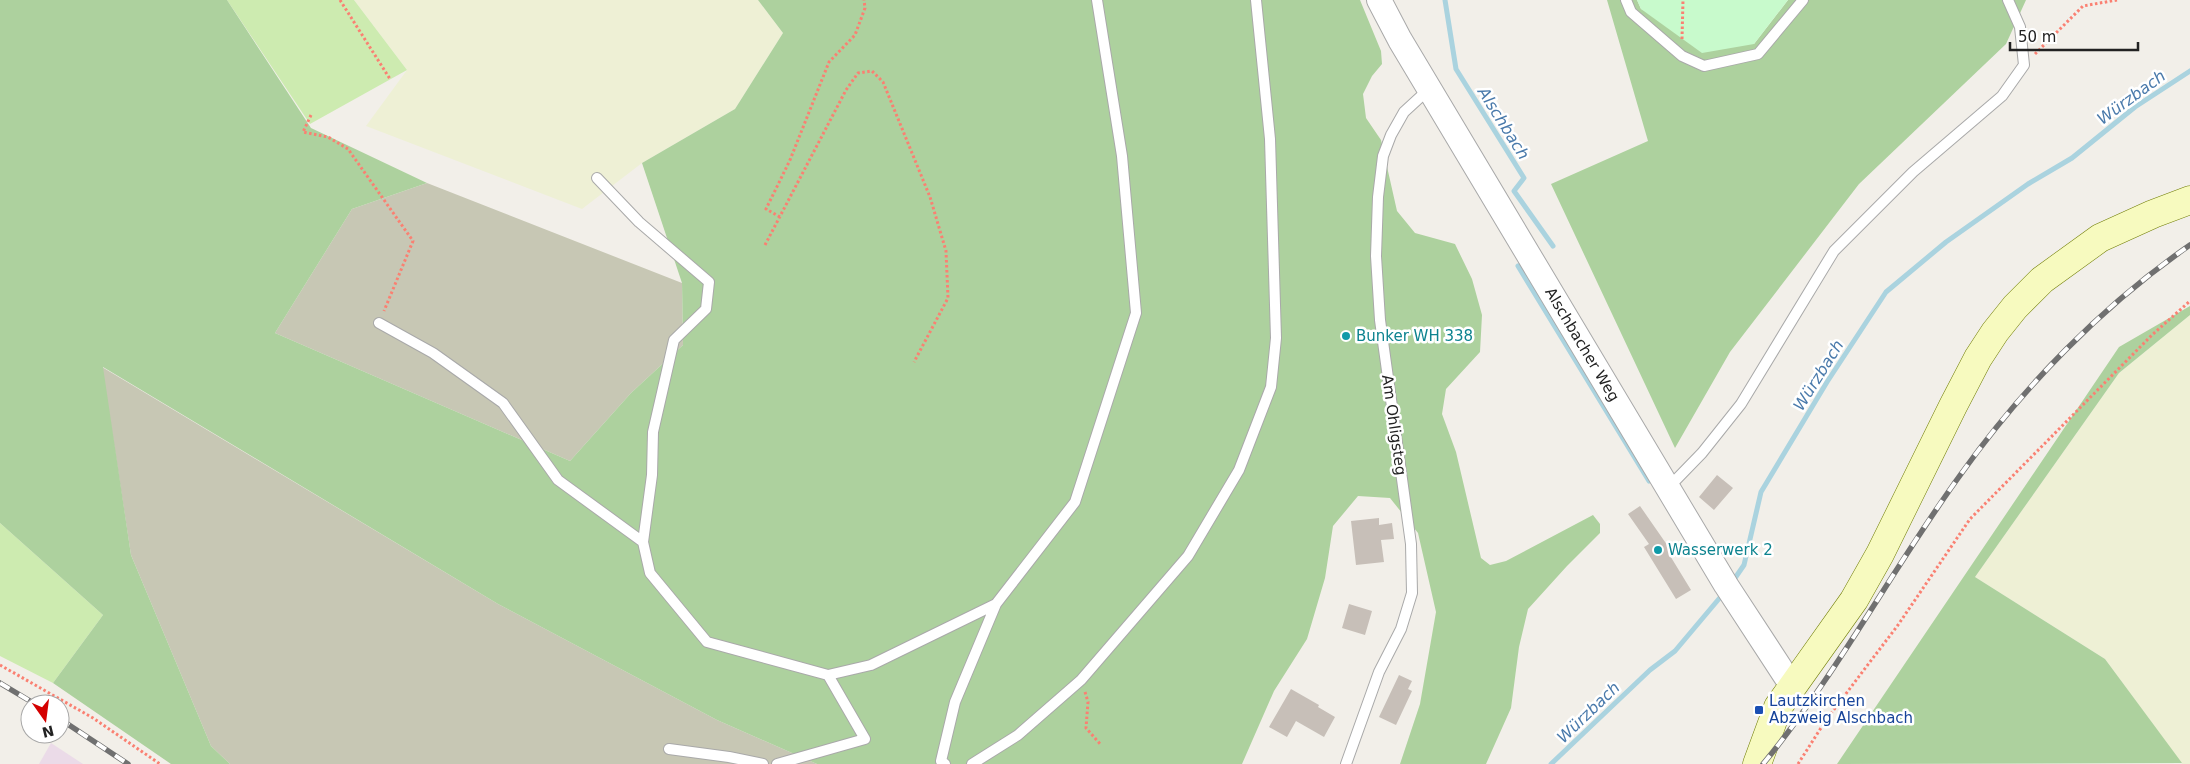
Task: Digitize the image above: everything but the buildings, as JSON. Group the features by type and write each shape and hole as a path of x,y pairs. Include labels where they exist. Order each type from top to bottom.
{"main road":[{"path":"1756,764 1778,707 1827,641 1854,600 1880,554 1978,358 2010,313 2042,280 2100,238 2190,200"}],"street":[{"name":"Alschbacher Weg","path":"1379,0 1731,594 1792,686"}],"lane":[{"path":"945,764 941,761 956,702 996,604 1075,502 1136,313 1122,156 1096,0"},
{"path":"972,764 1018,735 1081,680 1188,556 1239,470 1271,387 1276,338 1270,139 1256,0"},
{"path":"1626,0 1632,12 1682,56 1704,66 1758,54 1803,0"},
{"path":"1668,488 1702,453 1741,404 1834,252 1913,172 2002,96 2024,65 2020,27 2008,0"},
{"name":"Am Ohligsteg","path":"1346,764 1368,699 1379,672 1401,629 1412,593 1411,544 1380,320 1376,256 1378,197 1384,156 1391,135 1404,112 1430,89"},
{"path":"597,178 639,222 688,262 709,282 706,309 674,340 653,432 652,475 643,542 650,573 707,642 828,675 871,665 996,604"},
{"path":"379,323 434,353 503,403 558,480 643,542"},
{"path":"777,764 865,739 828,675"},
{"path":"669,749 729,757 763,764"}],"path":[{"path":"340,0 390,79"},
{"path":"780,217 766,209 790,160 829,62 855,35 865,8 864,0"},
{"path":"1682,56 1683,0"},
{"path":"2024,65 2084,6 2117,0"},
{"path":"765,245 846,90 858,73 872,71 884,82 930,197 946,251 948,298 914,362"},
{"path":"312,115 303,132 328,137 348,150 413,241 379,323"},
{"path":"1798,764 1826,720 1898,625 1970,519 2152,335 2190,300"},
{"path":"0,664 93,718 160,764"},
{"path":"1081,680 1088,702 1086,728 1101,745"}],"shaded area":[{"path":"354,0 758,0 783,33 735,109 642,163 582,209 366,126 407,70"},
{"path":"427,183 682,283 683,345 631,393 570,461 275,333 352,209"},
{"path":"2190,315 2190,764 2182,764 2105,659 1975,577 2119,373"},
{"path":"102,367 498,604 717,720 817,764 230,764 211,746 131,555"},
{"path":"50,744 53,744 83,764 39,764"}],"green space":[{"path":"0,0 227,0 311,128 427,183 352,209 275,333 570,461 631,393 683,345 682,283 642,163 735,109 783,33 758,0 1360,0 1381,51 1382,64 1372,76 1363,94 1366,118 1381,140 1397,211 1415,233 1455,244 1472,279 1482,315 1480,352 1446,389 1442,414 1456,452 1481,558 1490,565 1506,561 1593,515 1600,524 1600,533 1528,609 1519,647 1511,708 1486,764 1400,764 1420,704 1436,612 1418,533 1390,498 1358,496 1333,526 1325,578 1307,639 1274,691 1242,764 817,764 717,720 498,604 103,367 131,555 211,746 230,764 171,764 53,683 103,615 0,523"},
{"path":"227,0 354,0 407,70 310,124"},
{"path":"1607,0 1637,0 1641,9 1754,44 1788,0 2026,0 2006,44 1859,184 1730,352 1675,448 1551,184 1648,141"},
{"path":"1637,0 1788,0 1754,44 1702,53 1641,9"},
{"path":"2190,306 2190,315 2119,373 1975,577 2105,659 2182,763 1837,764 2119,347"},
{"path":"0,523 103,615 53,683 0,656"}],"waterway":[{"name":"Alschbach","path":"1445,0 1456,69 1524,178 1514,191 1553,246"},
{"name":"Würzbach","path":"1733,581 1744,565 1761,492 1827,382 1886,292 1946,242 2028,184 2072,158 2135,107 2190,71"},
{"name":"Alschbach","path":"1518,266 1649,481"},
{"name":"Würzbach","path":"1551,764 1650,670 1675,651 1723,594"}],"railway":[{"path":"1763,764 1816,694 1911,547 1961,474 2011,410 2038,379 2095,321 2157,269 2190,245"},
{"path":"0,683 20,695"},
{"path":"70,726 128,764"}],"place":[{"name":"Bunker WH 338","path":"1346,336"},
{"name":"Wasserwerk 2","path":"1658,550"},
{"name":"Lautzkirchen Abzweig Alschbach","path":"1759,710"}]}
